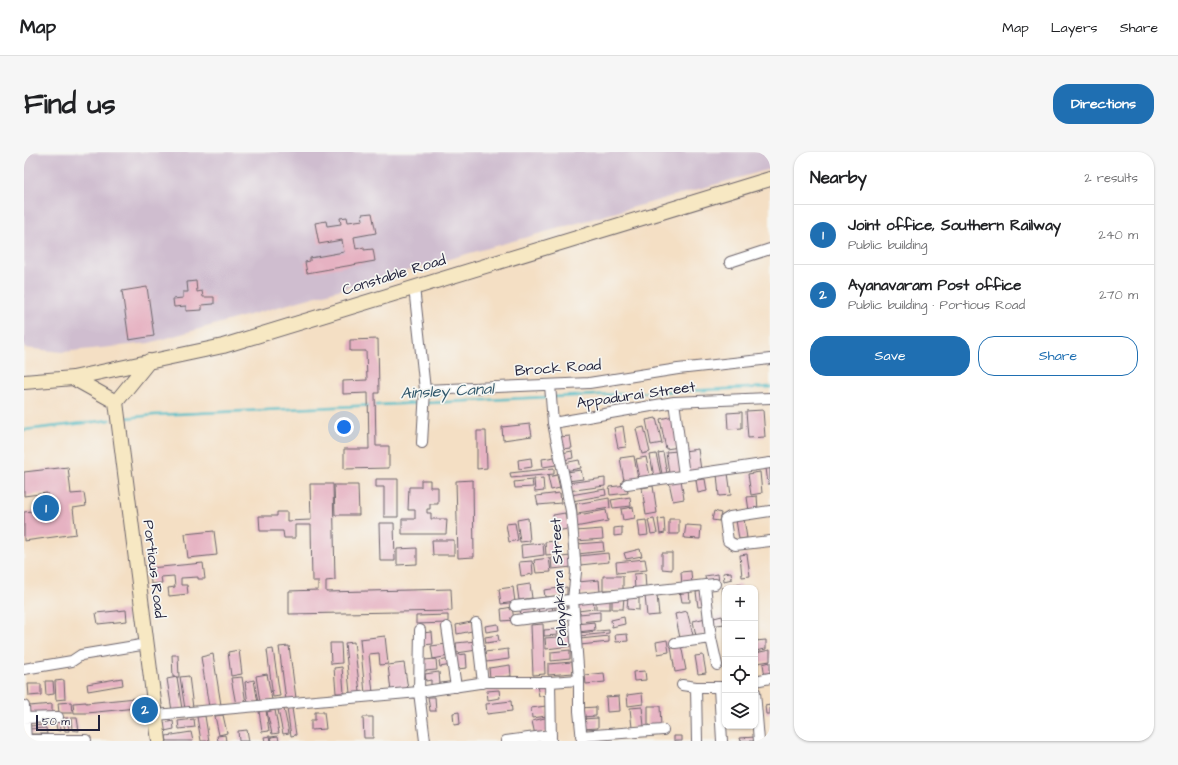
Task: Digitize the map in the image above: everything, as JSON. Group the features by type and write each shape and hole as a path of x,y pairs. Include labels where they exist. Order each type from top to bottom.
{"street":[{"name":"Constable Road","path":"24,382 73,378 223,346 770,179"},
{"path":"730,262 770,249"},
{"path":"414,287 425,398 422,443"},
{"name":"Brock Road","path":"425,398 550,385 589,383 678,369 770,359"},
{"path":"73,378 116,402 149,361"},
{"name":"Palayakara Street","path":"550,385 554,423 570,511 576,572 573,599 579,680 581,738"},
{"name":"Appadurai Street","path":"554,423 674,402 770,398"},
{"name":"Portious Road","path":"116,402 159,741"},
{"path":"674,402 684,475"},
{"path":"627,484 770,464"},
{"path":"770,511 730,517 725,520 728,540 730,543 735,545 770,541"},
{"path":"515,606 710,585 711,638 717,665"},
{"path":"516,620 574,613"},
{"path":"476,623 483,683"},
{"path":"447,627 456,687"},
{"path":"420,630 419,692 425,741"},
{"path":"675,644 711,638"},
{"path":"24,669 72,661 80,655 147,644"},
{"path":"758,680 770,678"},
{"path":"156,715 419,692 483,683 579,680"},
{"path":"506,741 551,738 550,682"},
{"path":"682,685 696,687 722,687"},
{"path":"696,687 697,741"},
{"path":"722,693 722,741"},
{"path":"755,693 759,741"},
{"path":"24,706 26,741 86,740"},
{"path":"25,718 58,716"},
{"path":"581,738 663,730"}],"shaded area":[{"path":"24,152 770,152 770,169 149,343 63,352 24,348"}],"building":[{"path":"372,213 376,233 354,237 356,249 364,247 364,250 373,249 375,261 307,273 305,262 310,261 310,258 344,252 342,240 319,244 315,223 326,221 327,226 341,224 340,218 347,217 348,222 363,220 362,214"},
{"path":"196,281 197,292 202,291 203,297 214,297 214,304 202,305 202,310 186,311 186,306 174,307 173,299 183,298 183,292 188,292 187,282"},
{"path":"147,287 154,336 129,340 122,291"},
{"path":"378,339 379,393 375,393 376,446 389,446 389,468 344,469 344,449 369,449 368,393 343,394 343,381 367,380 366,351 350,351 350,340"},
{"path":"763,410 765,437 748,438 746,411"},
{"path":"742,412 742,428 728,429 727,413"},
{"path":"673,416 679,447 666,449 660,419"},
{"path":"656,418 662,443 651,445 646,420"},
{"path":"530,424 532,436 503,440 502,427"},
{"path":"623,426 626,447 618,448 614,428"},
{"path":"644,427 650,452 642,454 636,429"},
{"path":"477,431 486,431 487,468 477,469"},
{"path":"570,436 572,448 561,449 559,437"},
{"path":"698,449 701,470 687,472 684,451"},
{"path":"572,451 573,458 564,460 562,453"},
{"path":"678,451 681,471 669,473 666,452"},
{"path":"663,452 667,473 662,474 658,453"},
{"path":"656,454 661,476 654,477 650,455"},
{"path":"634,456 638,479 624,481 620,458"},
{"path":"555,457 556,465 543,467 542,459"},
{"path":"646,457 650,476 640,478 636,459"},
{"path":"531,458 532,467 519,469 518,460"},
{"path":"579,460 581,468 565,471 564,463"},
{"path":"68,467 71,494 84,493 86,506 73,508 76,534 24,541 24,512 49,509 47,493 24,496 24,472"},
{"path":"554,468 554,474 511,478 510,473"},
{"path":"766,468 770,468 770,484 768,484"},
{"path":"581,470 583,479 568,481 567,472"},
{"path":"760,472 762,493 751,495 748,474"},
{"path":"728,473 731,495 719,496 717,474"},
{"path":"557,475 560,488 551,490 548,477"},
{"path":"543,478 544,491 535,492 534,479"},
{"path":"605,478 605,486 568,491 567,483"},
{"path":"376,479 398,479 398,517 384,517 384,487 376,487"},
{"path":"705,479 707,491 698,493 696,480"},
{"path":"421,480 430,480 430,487 438,487 438,504 430,504 430,509 427,509 427,513 431,513 431,519 447,519 446,534 402,534 402,519 415,519 415,510 408,510 409,487 421,487"},
{"path":"473,480 474,557 458,558 456,481"},
{"path":"532,480 533,487 515,488 514,482"},
{"path":"681,480 684,499 673,501 669,482"},
{"path":"310,484 333,484 335,580 326,581 326,592 451,589 452,611 289,614 289,591 318,590 318,581 312,581 311,525 295,525 295,538 284,538 283,531 260,531 259,516 277,516 277,512 287,512 287,521 311,520"},
{"path":"334,485 358,485 359,515 335,515"},
{"path":"627,485 628,493 610,495 609,487"},
{"path":"653,486 657,513 646,515 642,488"},
{"path":"605,489 606,495 572,501 571,495"},
{"path":"560,493 561,503 538,505 536,496"},
{"path":"757,496 758,510 749,511 747,497"},
{"path":"630,497 631,506 613,508 611,500"},
{"path":"609,498 610,508 577,513 576,504"},
{"path":"633,507 635,518 623,520 621,509"},
{"path":"606,510 608,521 575,527 573,516"},
{"path":"714,511 721,513 719,521 712,520"},
{"path":"565,513 568,529 556,531 553,515"},
{"path":"528,518 530,541 520,542 517,520"},
{"path":"664,518 665,533 660,534 658,519"},
{"path":"654,519 657,533 651,534 648,520"},
{"path":"669,519 679,519 679,534 669,534"},
{"path":"744,519 747,538 739,539 736,520"},
{"path":"646,520 648,535 640,536 638,521"},
{"path":"379,523 394,523 395,561 380,561"},
{"path":"515,523 518,540 509,542 506,524"},
{"path":"686,525 701,526 700,539 684,538"},
{"path":"622,527 622,535 614,536 614,528"},
{"path":"602,529 603,539 576,541 576,531"},
{"path":"214,531 217,555 188,558 185,534"},
{"path":"432,540 454,540 454,555 433,555"},
{"path":"556,541 557,554 546,555 545,542"},
{"path":"603,542 604,551 578,554 577,544"},
{"path":"543,543 544,555 522,558 521,545"},
{"path":"417,548 417,564 397,565 397,549"},
{"path":"640,549 642,556 626,559 624,553"},
{"path":"608,553 609,562 580,565 579,556"},
{"path":"662,553 672,553 672,570 662,569"},
{"path":"747,554 750,576 742,577 740,555"},
{"path":"571,556 572,567 552,569 551,558"},
{"path":"549,558 551,572 536,573 534,560"},
{"path":"645,559 647,570 617,573 616,562"},
{"path":"532,561 533,574 521,576 519,562"},
{"path":"203,563 205,579 198,579 198,577 181,578 181,585 187,585 188,594 169,596 168,588 175,587 174,576 161,577 162,583 151,584 150,568"},
{"path":"691,571 692,585 682,586 681,572"},
{"path":"731,572 732,579 724,581 723,573"},
{"path":"645,573 646,589 635,590 634,574"},
{"path":"718,574 719,582 706,584 705,576"},
{"path":"603,576 623,576 623,590 603,590"},
{"path":"599,580 600,592 579,594 578,582"},
{"path":"530,584 532,598 519,600 517,586"},
{"path":"513,587 515,602 501,604 499,589"},
{"path":"567,587 567,595 545,597 544,590"},
{"path":"689,589 690,602 682,602 680,591"},
{"path":"704,591 707,606 698,607 696,592"},
{"path":"657,595 659,615 647,616 645,596"},
{"path":"593,597 594,609 578,611 576,599"},
{"path":"596,597 610,597 610,609 596,609"},
{"path":"612,597 624,597 623,609 612,609"},
{"path":"628,597 639,598 639,610 627,609"},
{"path":"552,603 553,614 539,616 538,605"},
{"path":"566,603 567,609 555,610 555,605"},
{"path":"532,606 534,617 521,618 520,608"},
{"path":"512,607 514,620 502,621 501,609"},
{"path":"126,610 127,621 98,624 96,613"},
{"path":"687,611 693,635 680,638 675,614"},
{"path":"600,612 600,620 579,622 579,614"},
{"path":"448,615 448,623 416,624 416,616"},
{"path":"722,616 722,624 711,626 710,619"},
{"path":"624,617 625,624 612,627 611,620"},
{"path":"706,618 710,633 696,636 693,621"},
{"path":"471,622 472,631 457,634 456,625"},
{"path":"594,622 595,630 578,632 577,624"},
{"path":"498,624 499,630 486,632 485,626"},
{"path":"543,624 545,674 533,675 531,625"},
{"path":"557,629 558,635 544,636 544,630"},
{"path":"609,630 609,633 579,636 578,633"},
{"path":"432,632 433,644 423,645 422,633"},
{"path":"627,634 628,641 616,642 615,635"},
{"path":"498,635 499,641 486,643 485,637"},
{"path":"385,636 388,664 380,665 379,653 369,654 373,693 365,694 360,639"},
{"path":"570,636 571,646 546,649 545,638"},
{"path":"609,636 609,642 580,645 580,639"},
{"path":"667,640 669,652 658,654 656,642"},
{"path":"766,640 766,649 758,650 758,641"},
{"path":"476,641 477,650 457,653 456,643"},
{"path":"354,642 360,692 350,693 345,643"},
{"path":"330,643 341,643 342,663 331,664"},
{"path":"447,644 449,656 433,659 431,646"},
{"path":"681,645 686,670 675,672 671,647"},
{"path":"289,646 296,698 286,700 279,647"},
{"path":"273,649 280,696 273,697 267,650"},
{"path":"508,649 509,659 486,662 485,652"},
{"path":"239,650 242,674 231,676 228,652"},
{"path":"570,650 570,659 551,661 551,652"},
{"path":"770,650 770,661 758,663 758,652"},
{"path":"213,654 221,705 209,707 201,657"},
{"path":"466,654 467,668 457,669 456,655"},
{"path":"172,655 178,655 179,677 173,677"},
{"path":"703,655 706,673 698,674 695,656"},
{"path":"436,659 437,670 424,671 424,660"},
{"path":"450,659 451,665 440,667 439,661"},
{"path":"572,662 573,673 548,675 548,664"},
{"path":"770,662 770,676 765,677 763,664"},
{"path":"404,663 408,689 391,692 388,665"},
{"path":"510,665 511,676 490,678 489,668"},
{"path":"342,667 344,693 336,693 334,668"},
{"path":"645,671 646,680 634,681 633,672"},
{"path":"439,672 440,684 431,685 431,680 426,681 425,674"},
{"path":"604,673 605,682 586,684 585,675"},
{"path":"267,674 272,700 260,702 256,676"},
{"path":"189,676 193,708 185,709 180,677"},
{"path":"177,677 182,709 172,711 167,679"},
{"path":"242,677 246,704 236,705 231,678"},
{"path":"122,678 123,685 88,691 87,684"},
{"path":"64,680 65,699 56,700 55,681"},
{"path":"254,680 258,703 248,704 245,682"},
{"path":"45,681 53,681 54,694 46,695"},
{"path":"28,684 41,684 41,695 29,696"},
{"path":"548,684 549,695 539,696 537,686"},
{"path":"499,690 500,698 488,700 487,691"},
{"path":"642,693 643,704 628,706 627,695"},
{"path":"619,696 620,711 607,712 606,697"},
{"path":"428,697 435,697 436,711 430,711"},
{"path":"136,698 136,708 74,713 73,703"},
{"path":"511,701 512,711 487,714 486,704"},
{"path":"71,702 72,713 59,713 58,703"},
{"path":"52,704 52,714 30,716 29,706"},
{"path":"770,705 770,714 766,714 765,706"},
{"path":"546,706 547,716 532,718 531,708"},
{"path":"648,706 660,706 661,727 648,727"},
{"path":"596,707 596,716 581,717 580,708"},
{"path":"642,707 644,726 632,728 630,708"},
{"path":"292,708 296,735 291,736 287,709"},
{"path":"284,709 289,733 283,734 278,710"},
{"path":"266,710 269,731 262,732 259,711"},
{"path":"275,710 279,733 272,734 267,712"},
{"path":"315,712 324,712 326,729 311,730 311,720 315,720"},
{"path":"459,712 460,724 454,725 453,713"},
{"path":"223,715 227,733 219,735 215,716"},
{"path":"205,716 209,741 201,741 197,717"},
{"path":"363,717 373,717 373,738 364,738"},
{"path":"549,717 547,732 535,735 532,721"},
{"path":"60,718 61,731 57,730 55,719"},
{"path":"63,718 68,718 69,731 65,731"},
{"path":"71,718 77,718 79,731 72,730"},
{"path":"598,718 598,728 582,729 582,719"},
{"path":"46,719 46,725 29,726 28,720"},
{"path":"194,719 195,727 179,729 178,721"},
{"path":"173,721 174,729 160,732 159,724"},
{"path":"46,728 47,734 29,734 28,729"},
{"path":"247,730 249,741 239,741 238,731"},
{"path":"191,732 193,741 167,741 166,736"},
{"path":"225,735 226,741 218,741 217,736"},
{"path":"270,736 271,741 265,741 264,737"},
{"path":"278,736 279,741 272,741 271,737"},
{"path":"674,736 682,736 682,741 674,741"},
{"path":"755,737 755,741 741,741 740,738"}],"waterway":[{"name":"Ainsley Canal","path":"553,397 770,387"},
{"name":"Ainsley Canal","path":"428,403 548,397"},
{"name":"Ainsley Canal","path":"126,418 154,415 423,403"},
{"name":"Ainsley Canal","path":"24,430 110,420"}],"place":[{"name":"Joint office, Southern Railway","path":"46,508"},
{"name":"Ayanavaram Post office","path":"145,710"}]}
